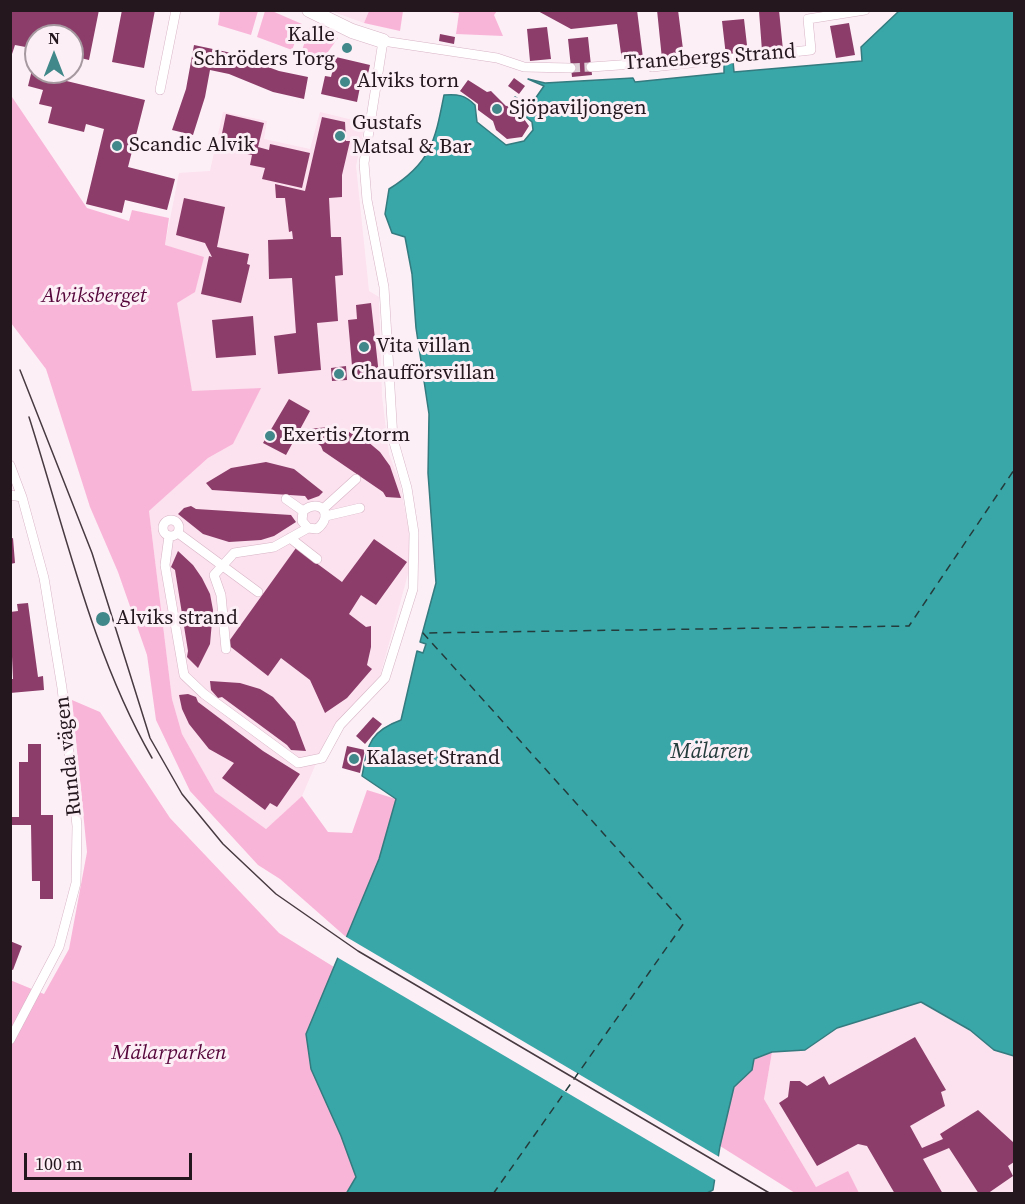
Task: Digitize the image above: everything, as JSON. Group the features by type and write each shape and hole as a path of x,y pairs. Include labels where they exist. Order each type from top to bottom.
{"street":[{"path":"160,90 176,10"},
{"path":"309,10 352,31 382,41 497,58 524,67 571,68"},
{"name":"Tranebergs Strand","path":"591,67 647,63 652,66 811,50 808,19 865,10"},
{"path":"258,592 223,566 174,535 165,565 184,675 204,694 298,763 322,758 340,725 385,678 413,589 414,533 407,488 393,438 384,287 367,200 364,163 382,41"},
{"name":"Runda vägen","path":"10,465 22,497 44,578 62,688 77,826 76,883 59,947 10,1040"},
{"path":"324,513 356,479"},
{"path":"10,495 22,497"},
{"path":"286,499 291,505 303,511"},
{"path":"226,649 221,595 214,575 234,553 274,547 308,528 317,529 324,524 324,513 317,505 309,506 303,511 302,520 308,528"},
{"path":"324,513 360,508"},
{"path":"290,538 317,559"}],"shaded area":[{"path":"331,11 369,11 364,23"},
{"name":"Alviks strand","path":"223,112 267,121 264,139 310,149 320,112 365,123 356,166 369,291 379,297 382,396 389,454 400,483 410,538 408,574 380,676 330,731 302,796 266,829 215,792 182,734 172,699 149,511 208,458 233,444 260,388 192,392 165,245 179,173 210,171"},
{"path":"921,1002 970,1030 994,1050 1014,1056 1014,1193 859,1193 848,1171 816,1187 764,1099 772,1052 805,1050 837,1028"}],"green space":[{"path":"220,11 258,11 251,35 218,25"},
{"path":"265,11 272,11 302,24 292,50 257,37"},
{"path":"369,11 403,11 400,31 364,23"},
{"path":"438,11 497,11 494,15 503,36 456,34 459,13"},
{"path":"310,27 338,38 325,56 301,53"},
{"name":"Alviksberget","path":"10,94 87,208 129,221 132,210 169,218 165,245 204,257 195,292 177,303 192,391 261,388 233,444 208,458 149,511 172,699 182,734 215,792 266,829 302,796 328,832 352,833 367,790 396,799 379,859 346,937 280,879 258,865 190,791 156,720 147,655 118,572 90,507 46,369 11,323"},
{"name":"Mälarparken","path":"72,700 100,712 170,818 279,933 334,967 306,1034 356,1177 346,1193 11,1193 10,980 44,994 69,949 87,852"},
{"path":"772,1052 764,1099 816,1187 848,1171 859,1193 795,1193 720,1146 734,1087 752,1070 754,1060"}],"water":[{"name":"Mälaren","path":"899,11 1014,11 1014,1056 994,1050 970,1030 921,1002 837,1028 805,1050 772,1052 754,1059 752,1070 734,1087 720,1146 713,1190 707,1193 346,1194 356,1177 341,1136 311,1069 306,1034 379,859 396,799 362,776 364,765 371,741 382,730 401,720 417,651 423,653 426,644 420,642 436,583 428,473 429,414 416,328 412,274 405,237 392,233 385,214 389,189 414,170 429,150 438,125 444,95 461,96 468,99 475,105 477,122 506,145 524,141 533,130 532,122 526,117 526,112 512,101 515,97 530,106 544,86 528,79 545,83 633,78 635,82 724,73 724,62 733,61 734,72 862,61 861,47"}],"pier":[{"path":"343,935 721,1158 717,1181 335,956"}],"building":[{"path":"10,10 99,10 89,60 84,59 84,24 24,24 24,47 15,45 10,60"},
{"path":"122,10 155,10 144,68 112,62"},
{"path":"536,10 637,10 643,58 622,61 617,24 571,29"},
{"path":"657,10 678,10 684,57 662,59"},
{"path":"779,10 783,50 762,51 759,11"},
{"path":"744,19 748,54 726,56 722,21"},
{"path":"849,23 855,55 836,58 830,26"},
{"path":"547,27 551,59 530,61 527,29"},
{"path":"440,34 455,37 454,44 439,41"},
{"path":"588,37 592,75 572,77 568,39"},
{"path":"194,45 227,52 279,71 308,77 304,99 273,92 229,74 210,70 205,97 193,135 172,130 186,89"},
{"name":"Alviks torn","path":"336,57 370,65 365,88 360,87 357,102 321,94 325,76 331,77"},
{"path":"514,78 525,86 519,94 508,86"},
{"name":"Sjöpaviljongen","path":"468,80 487,92 491,91 506,106 514,105 529,126 522,137 507,139 496,130 493,121 478,110 478,104 460,91"},
{"name":"Scandic Alvik","path":"28,84 79,84 145,100 128,167 175,179 167,210 125,200 122,213 86,204 104,129 86,124 84,132 48,123 52,107 39,104 43,90 28,86"},
{"path":"226,114 264,123 258,147 269,150 270,144 310,153 302,188 262,179 265,168 250,165 252,155 219,148"},
{"path":"322,117 345,122 346,141 350,141 342,175 342,197 329,198 331,237 341,237 343,275 335,276 338,321 317,323 321,370 278,374 274,336 296,333 292,278 269,279 268,240 293,239 292,231 289,232 285,198 276,198 275,184 305,191"},
{"path":"184,198 225,207 217,247 249,254 247,264 250,265 241,303 201,294 209,256 212,257 205,243 176,235"},
{"name":"Vita villan","path":"371,303 379,375 353,377 348,320 357,319 356,305"},
{"path":"253,316 256,355 216,358 212,320"},
{"name":"Chaufförsvillan","path":"346,366 347,380 332,381 331,368"},
{"path":"289,399 310,411 286,455 263,443"},
{"path":"330,427 349,432 367,441 380,452 390,466 401,498 386,497 383,492 323,451 321,446 308,437 307,429"},
{"path":"266,462 294,469 323,492 308,500 305,496 212,490 206,483 231,468"},
{"path":"191,506 196,509 291,515 296,522 274,536 261,540 229,542 203,534 178,514 184,508"},
{"path":"13,538 15,563 10,564 10,539"},
{"path":"374,539 407,562 376,605 361,595 349,614 366,627 371,626 371,647 367,665 372,669 347,698 325,713 310,680 281,658 268,676 227,644 296,548 342,582"},
{"path":"178,551 193,565 202,578 210,594 213,610 210,644 198,668 187,657 188,651 175,570 171,567"},
{"path":"28,603 38,677 43,676 44,690 10,693 10,679 13,679 10,612 18,611 17,604"},
{"path":"210,681 240,683 260,689 273,697 295,722 306,751 291,750 222,697 218,698 211,690"},
{"path":"188,694 196,697 198,702 263,751 300,774 277,807 270,803 265,810 222,778 234,763 209,749 189,724 179,695"},
{"path":"373,717 382,724 365,744 356,736"},
{"path":"28,744 41,744 41,815 53,815 53,899 40,899 40,881 32,881 31,825 10,825 10,817 19,817 19,762 28,762"},
{"name":"Kalaset Strand","path":"347,746 365,750 360,773 342,768"},
{"path":"10,941 22,946 13,970 10,969"},
{"path":"915,1037 946,1090 941,1092 945,1106 910,1126 922,1148 943,1139 940,1134 978,1110 1014,1143 1014,1162 1008,1166 1013,1176 987,1194 979,1194 949,1148 923,1159 943,1194 895,1194 867,1146 858,1144 817,1166 779,1103 788,1097 790,1081 800,1081 807,1086 824,1076 829,1085"}],"ferry route":[{"path":"493,1194 684,923 423,633 909,626 1014,470"}],"tunnel":[{"path":"571,68 591,67"}],"tram line":[{"path":"20,370 92,553 150,738 182,794 223,844 276,894 358,951 771,1194"},
{"path":"29,417 97,635 131,719 152,758"}],"place":[{"name":"Kalle Schröders Torg","path":"347,48"},
{"name":"Alviks torn","path":"345,82"},
{"name":"Sjöpaviljongen","path":"497,109"},
{"name":"Gustafs Matsal & Bar","path":"340,136"},
{"name":"Scandic Alvik","path":"117,146"},
{"name":"Vita villan","path":"364,347"},
{"name":"Chaufförsvillan","path":"339,374"},
{"name":"Exertis Ztorm","path":"270,436"},
{"name":"Alviks strand","path":"103,619"},
{"name":"Kalaset Strand","path":"354,759"}]}
